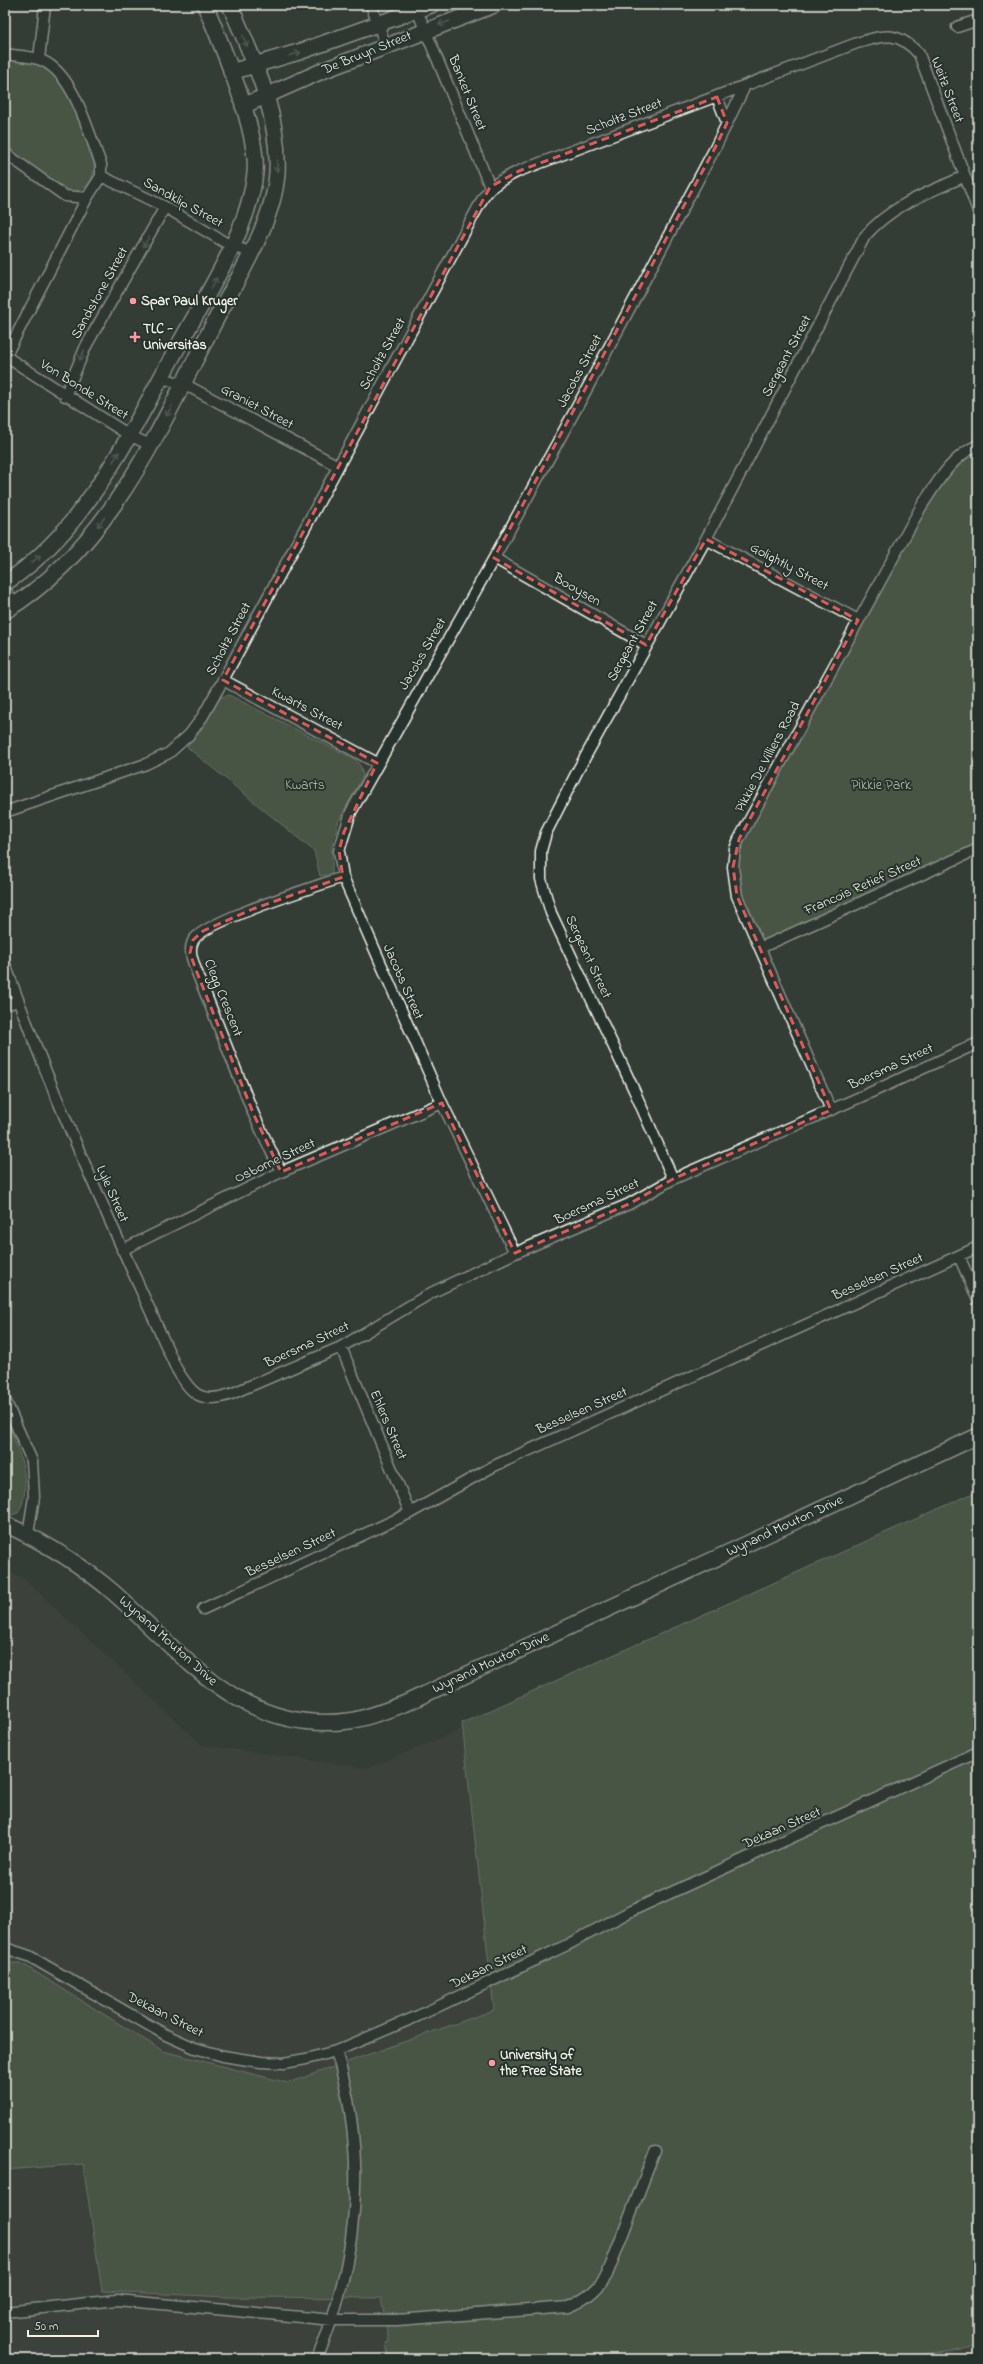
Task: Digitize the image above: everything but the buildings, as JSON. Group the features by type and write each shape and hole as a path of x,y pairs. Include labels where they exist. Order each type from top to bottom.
{"street":[{"path":"39,59 46,5"},
{"path":"5,583 41,555 65,530 84,504 129,435 212,286 247,210 255,172 252,140 243,106 205,5"},
{"path":"8,604 31,595 70,560 119,498 184,384 263,228 277,175 275,129 256,66 230,5"},
{"path":"371,5 386,46"},
{"name":"De Bruyn Street","path":"243,106 322,71 494,5"},
{"name":"De Bruyn Street","path":"231,72 256,66 378,25 424,7"},
{"name":"Banket Street","path":"424,7 426,30 490,187"},
{"path":"957,27 978,20"},
{"name":"Scholtz Street","path":"5,812 146,764 169,753 190,734 203,716 223,680 490,187 519,171 717,96 857,44 880,37 893,36"},
{"name":"Weitz Street","path":"893,36 910,44 919,54 978,210"},
{"path":"5,54 39,59 50,65 68,83 100,164 101,176 87,198 5,356"},
{"name":"Jacobs Street","path":"515,1253 442,1103 343,877 339,851 350,812 494,558 727,123 745,86"},
{"path":"717,96 727,123"},
{"path":"5,153 65,196 87,198"},
{"name":"Sandklip Street","path":"101,176 165,207 231,246 251,252"},
{"name":"Sergeant Street","path":"673,1179 634,1090 557,928 544,891 540,866 541,851 546,833 646,646 706,539 865,236 880,219 896,208 965,176"},
{"name":"Sandstone Street","path":"65,396 86,346 165,207"},
{"name":"Von Bonde Street","path":"5,356 65,396 129,435 150,445"},
{"name":"Graniet Street","path":"161,378 184,384 338,466"},
{"name":"Pikkie De Villiers Road","path":"831,1110 737,896 733,879 735,849 858,620 936,483 960,457 978,445"},
{"name":"Golightly Street","path":"706,539 858,620"},
{"name":"Booysen","path":"494,558 646,646"},
{"name":"Kwarts Street","path":"223,680 377,763"},
{"name":"Francois Retief Street","path":"760,948 978,849"},
{"name":"Clegg Crescent","path":"281,1172 254,1115 190,953 193,940 203,930 253,909 343,877"},
{"name":"Lyle Street","path":"5,964 18,1001 65,1119 122,1250 176,1368 186,1385 194,1393 206,1398 218,1398 231,1394"},
{"path":"5,1005 18,1001"},
{"name":"Boersma Street","path":"231,1394 341,1347 431,1293 515,1253 629,1204 673,1179 831,1110 978,1043"},
{"name":"Osborne Street","path":"122,1250 281,1172 442,1103"},
{"name":"Besselsen Street","path":"203,1609 410,1513 494,1466 978,1247"},
{"path":"959,1256 978,1300"},
{"name":"Ehlers Street","path":"341,1347 410,1513"},
{"path":"5,1400 28,1450 33,1467 34,1497 28,1534"},
{"name":"Wynand Mouton Drive","path":"5,1524 28,1534 59,1553 113,1592 203,1676 227,1693 271,1713 294,1720 322,1723 350,1720 406,1703 978,1436"},
{"name":"Dekaan Street","path":"5,1948 29,1956 166,2035 195,2048 223,2056 284,2063 336,2051 418,2016 567,1945 631,1911 978,1752"},
{"path":"316,2359 333,2320 352,2242 355,2197 353,2124 348,2094 336,2051"},
{"path":"5,2312 118,2300 333,2320 410,2320 568,2307 579,2302 600,2286 607,2275 655,2151"}],"highlighted area":[{"path":"717,97 727,123 715,148 494,558 646,645 706,539 858,620 739,839 733,867 737,896 831,1110 673,1179 629,1204 515,1253 442,1103 281,1172 254,1115 196,970 190,953 193,940 203,931 253,909 343,877 339,851 344,832 377,763 223,680 490,187 519,171"}],"shaded area":[{"name":"University of the Free State","path":"978,1492 978,2359 5,2359 5,1571 22,1577 202,1745 368,1768 455,1732"}],"green space":[{"path":"5,58 31,62 50,69 64,81 94,162 93,176 90,182 81,190 75,192 61,191 5,150"},
{"name":"Pikkie Park","path":"978,446 978,846 760,946 735,900 733,855 937,484"},
{"name":"Kwarts","path":"229,695 356,760 361,767 363,776 339,820 332,845 332,874 320,876 314,851 187,747 221,697"},
{"path":"5,1418 19,1452 25,1477 25,1490 23,1502 18,1513 5,1517"},
{"name":"University of the Free State","path":"978,1491 978,2347 883,2359 389,2359 386,2343 389,2342 381,2298 227,2297 102,2291 83,2164 5,2170 5,1963 21,1963 163,2051 288,2083 494,2010 462,1723"}],"place":[{"name":"Spar Paul Kruger","path":"133,301"},
{"name":"TLC - Universitas","path":"135,337"},
{"name":"University of the Free State","path":"492,2063"}]}
